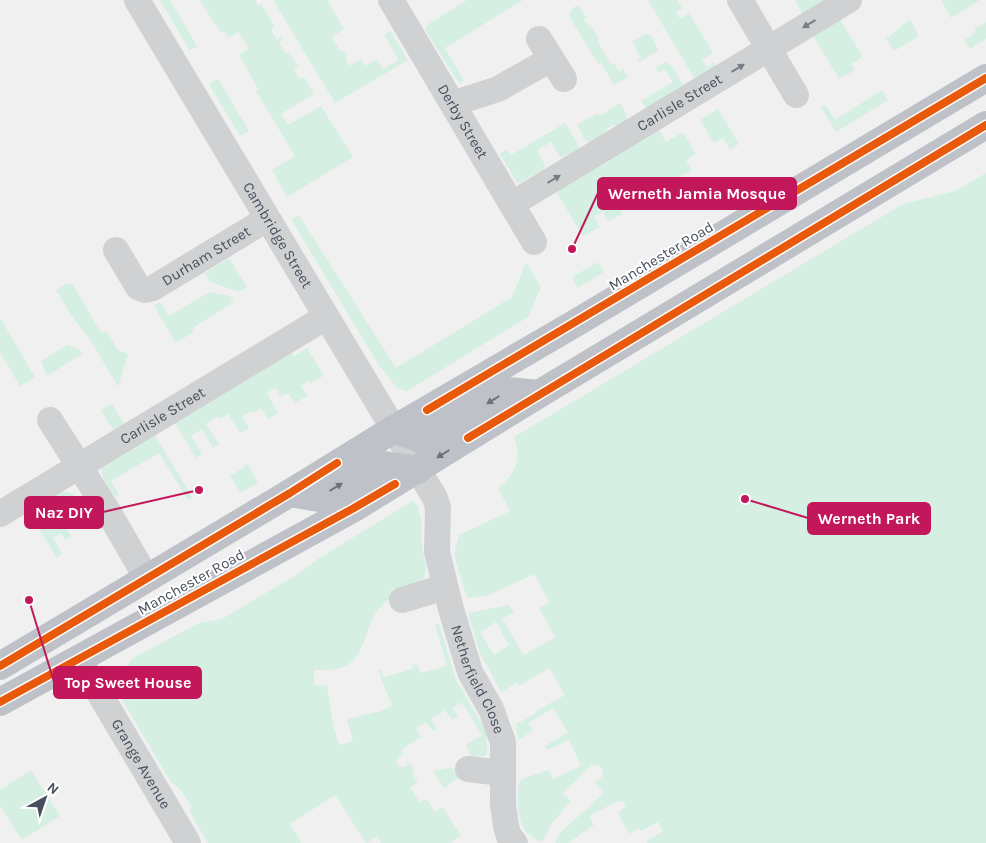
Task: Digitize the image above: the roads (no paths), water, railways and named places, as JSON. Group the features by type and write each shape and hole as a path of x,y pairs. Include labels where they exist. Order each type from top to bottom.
{"highway":[{"name":"Manchester Road","path":"0,666 394,429 986,78"},
{"name":"Manchester Road","path":"0,702 346,512 418,470 539,394 986,125"},
{"path":"394,429 418,438 449,427 507,391 539,394"},
{"path":"290,493 319,498 378,464 418,470"}],"street":[{"name":"Cambridge Street","path":"137,0 418,470"},
{"name":"Derby Street","path":"391,0 534,242"},
{"path":"740,0 796,95"},
{"name":"Carlisle Street","path":"512,204 849,0"},
{"path":"454,106 464,100 502,87 551,59"},
{"name":"Durham Street","path":"116,250 138,287 144,290 152,288 267,219"},
{"name":"Carlisle Street","path":"0,514 326,317"},
{"path":"50,420 146,577"},
{"name":"Netherfield Close","path":"418,470 438,507 437,552 445,587 470,672 491,709 503,742 503,805 509,836 515,843"},
{"path":"402,600 445,587"},
{"name":"Grange Avenue","path":"79,659 188,843"},
{"path":"468,770 502,773"}],"place":[{"name":"Werneth Jamia Mosque","path":"572,249"},
{"name":"Naz DIY","path":"199,490"},
{"name":"Werneth Park","path":"745,499"},
{"name":"Top Sweet House","path":"29,600"}]}
